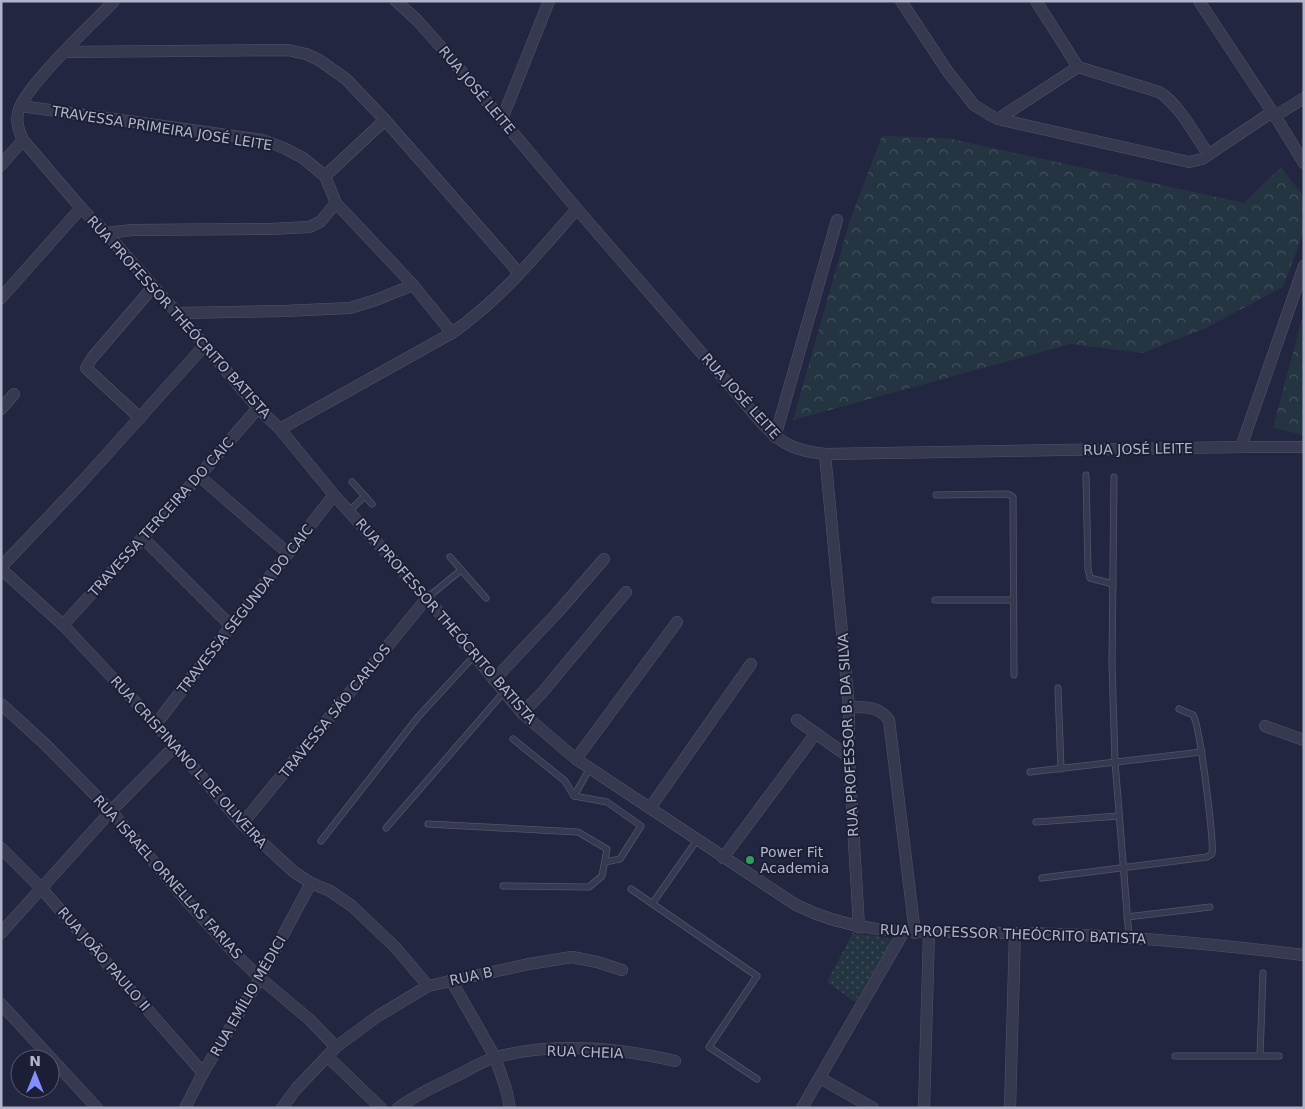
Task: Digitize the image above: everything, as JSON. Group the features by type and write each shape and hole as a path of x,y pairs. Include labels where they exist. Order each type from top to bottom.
{"street":[{"name":"RUA PROFESSOR THEÓCRITO BATISTA","path":"114,1 38,81 21,106 18,114 18,128 23,140 81,208 106,233 177,313 258,408 280,429 334,495 427,598 522,713 576,759 796,905 832,920 860,927 909,933 1015,933 1129,937 1304,955"},
{"name":"RUA JOSÉ LEITE","path":"396,1 417,20 577,209 775,437 796,449 825,454 1304,447"},
{"path":"502,119 549,1"},
{"path":"901,1 948,72 974,105 998,119 1190,162 1202,159 1273,114 1304,98"},
{"path":"1036,1 1078,67 1160,92 1166,96 1174,104 1208,154"},
{"path":"1198,1 1304,163"},
{"path":"65,52 288,50 306,54 335,69 346,78 519,273"},
{"path":"998,119 1078,67"},
{"name":"TRAVESSA PRIMEIRA JOSÉ LEITE","path":"21,106 263,140 303,158 325,176 336,203 414,285 452,333"},
{"path":"325,176 385,120"},
{"path":"1,165 23,140"},
{"path":"106,233 132,230 309,227 320,222 336,203"},
{"path":"1,298 81,208"},
{"path":"280,429 452,333 470,320 494,300 577,209"},
{"path":"775,437 838,220"},
{"path":"1242,447 1304,266"},
{"path":"177,313 350,308 414,285"},
{"path":"140,418 86,368 92,358 153,287"},
{"path":"1,568 205,346"},
{"path":"1,409 14,394"},
{"name":"TRAVESSA TERCEIRA DO CAIC","path":"63,625 199,476 258,408"},
{"name":"RUA PROFESSOR B. DA SILVA","path":"825,454 849,707 849,757 860,927"},
{"path":"199,476 288,553"},
{"name":"TRAVESSA SEGUNDA DO CAIC","path":"156,724 334,495"},
{"path":"142,537 231,626"},
{"path":"494,680 604,559"},
{"name":"RUA CRISPINANO L DE OLIVEIRA","path":"1,568 63,625 156,724 242,824 283,863 311,883 330,891 352,906 396,948 428,986"},
{"path":"522,713 541,694 626,592"},
{"name":"TRAVESSA SÁO CARLOS","path":"242,824 427,598"},
{"path":"576,759 677,622"},
{"path":"650,808 751,664"},
{"name":"RUA ISRAEL ORNELLAS FARIAS","path":"1,704 46,745 111,811 186,900 237,956 309,1019 336,1047"},
{"path":"802,1108 909,933 889,720 882,711 873,708 849,707"},
{"path":"797,720 849,757"},
{"path":"1265,726 1304,740"},
{"path":"723,858 816,733"},
{"path":"1,933 111,811 175,746"},
{"name":"RUA JOÃO PAULO II","path":"1,848 41,888 203,1073"},
{"name":"RUA EMÍLIO MÉDICI","path":"185,1108 203,1073 260,978 311,883"},
{"path":"924,1108 929,932"},
{"path":"1010,1108 1015,933"},
{"name":"RUA B","path":"282,1108 296,1089 336,1047 378,1016 428,986 572,957 591,960 622,970"},
{"path":"451,980 495,1058 506,1089 510,1108"},
{"path":"1,1004 97,1108"},
{"name":"RUA CHEIA","path":"398,1108 418,1094 495,1058 527,1052 570,1048 647,1055 675,1062"},
{"path":"327,1056 381,1108"},
{"path":"820,1078 873,1108"}],"lane":[{"path":"1086,475 1088,569 1090,578 1113,584"},
{"path":"1114,477 1112,664 1114,762 1129,937"},
{"path":"352,482 372,504"},
{"path":"936,495 1011,495 1013,497 1014,675"},
{"path":"349,511 365,496"},
{"path":"450,557 486,598"},
{"path":"427,598 461,570"},
{"path":"935,600 1013,600"},
{"path":"321,841 418,716 475,655"},
{"path":"1058,688 1061,769"},
{"path":"386,828 504,692"},
{"path":"1042,878 1207,857 1212,854 1202,752 1195,718 1193,715 1179,709"},
{"path":"513,739 565,781 574,796 607,802 641,826 620,859 605,862"},
{"path":"1030,772 1202,752"},
{"path":"574,796 590,768"},
{"path":"1036,822 1119,816"},
{"path":"428,824 578,832 607,850 602,876 589,887 503,886"},
{"path":"652,904 697,840"},
{"path":"631,889 757,976 709,1047 757,1079"},
{"path":"1127,917 1210,907"},
{"path":"1260,1055 1263,973"},
{"path":"1175,1056 1279,1056"}],"green space":[{"path":"882,136 947,138 1244,203 1281,167 1304,197 1304,231 1283,287 1206,328 1142,353 1071,344 793,420 850,220"},
{"path":"1304,311 1304,435 1273,428"},
{"path":"853,932 893,939 855,1002 827,982"}],"place":[{"name":"Power Fit Academia","path":"750,860"}]}
